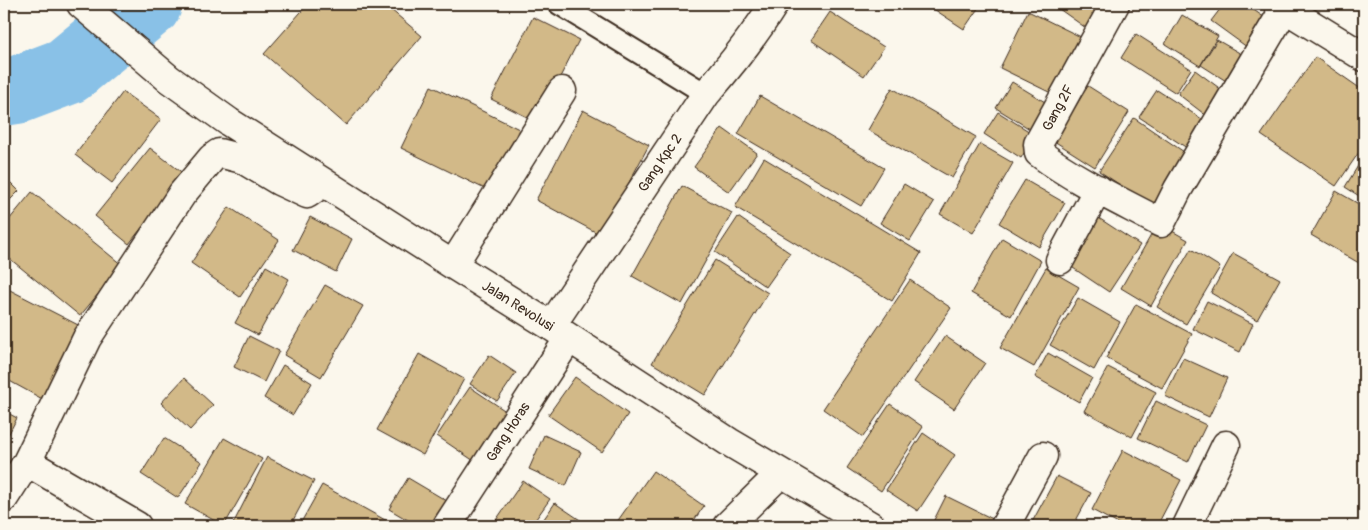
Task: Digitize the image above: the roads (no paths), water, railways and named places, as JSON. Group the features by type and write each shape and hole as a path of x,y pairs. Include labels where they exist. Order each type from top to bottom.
{"street":[{"name":"Jalan Revolusi","path":"81,4 169,80 228,122 560,332 729,442 871,526"},
{"name":"Gang Kpc 2","path":"560,332 706,94 761,25 774,4"},
{"name":"Gang 2F","path":"1098,189 1049,160 1040,153 1038,144 1115,4"},
{"path":"1060,260 1098,189 1161,223 1282,6 1364,57"},
{"path":"453,265 562,91"},
{"path":"4,498 27,462 87,338 182,194 212,158 219,153 242,159 279,181 307,194 323,183"},
{"name":"Gang Horas","path":"447,526 560,332"},
{"path":"1187,526 1226,445"},
{"path":"1005,526 1043,456"},
{"path":"27,462 137,526"},
{"path":"727,526 781,473"}],"lane":[{"path":"559,4 706,94"}],"waterway":[{"path":"4,92 17,90 67,71 148,4"}]}
